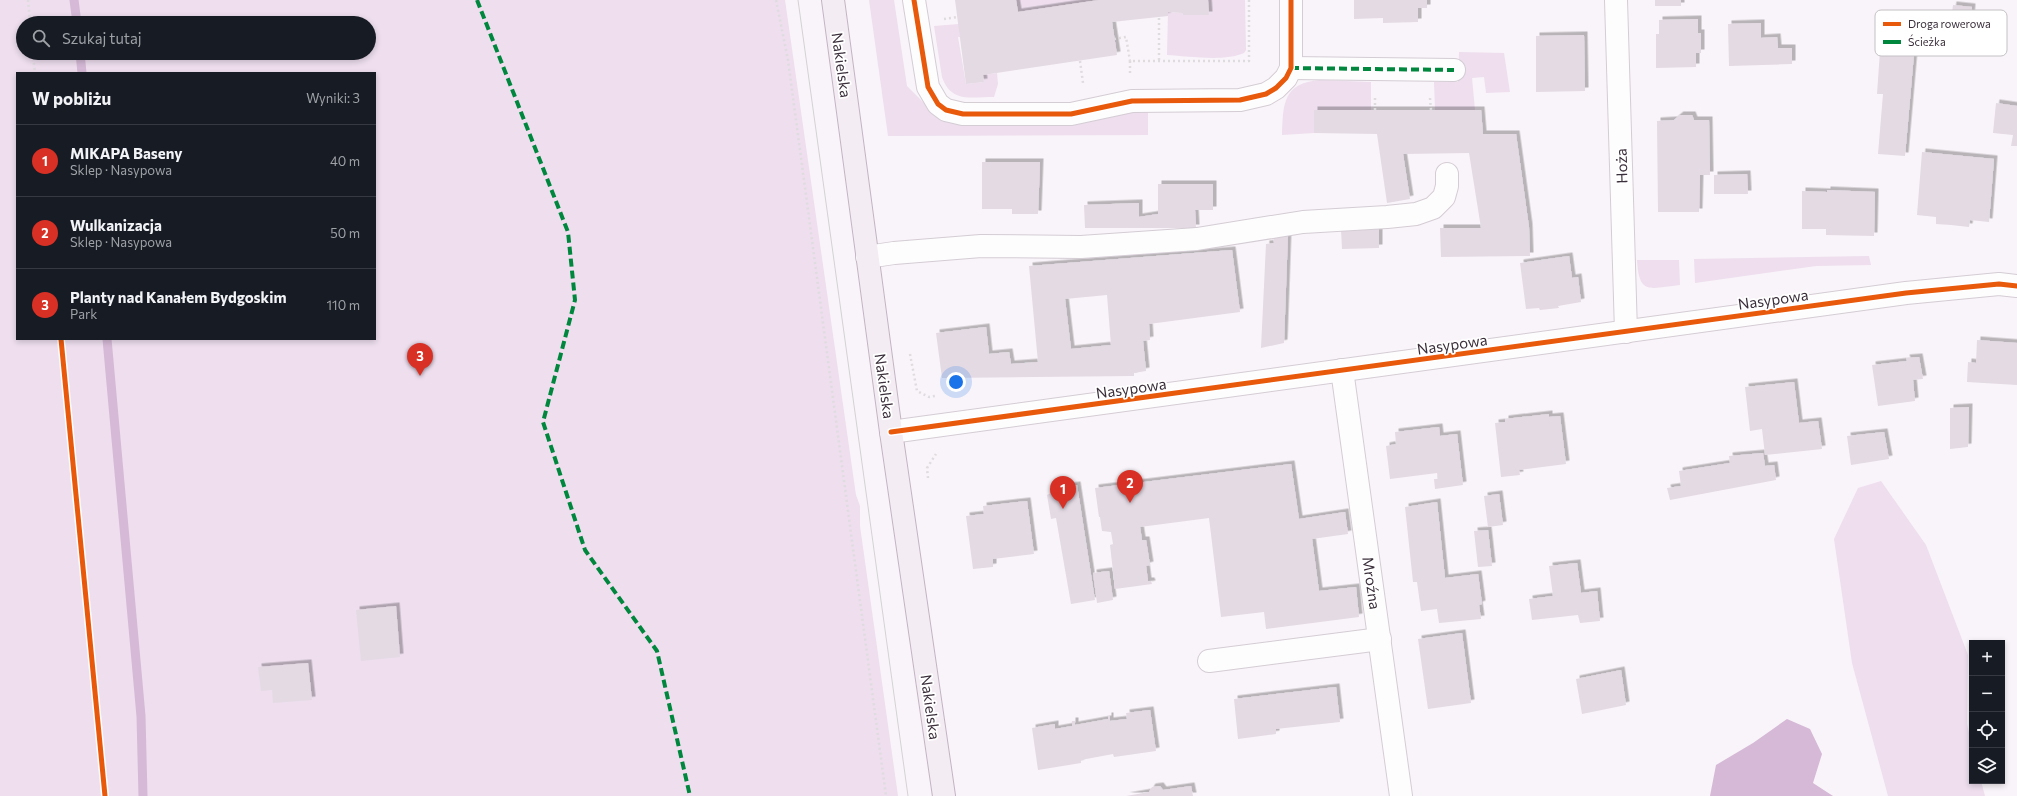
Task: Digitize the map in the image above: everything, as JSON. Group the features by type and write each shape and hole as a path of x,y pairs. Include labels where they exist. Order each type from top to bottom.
{"main road":[{"name":"Nakielska","path":"833,0 891,432 944,796"}],"street":[{"path":"914,0 928,88 938,104 946,110 954,112 1071,114 1132,101 1240,100 1256,98 1276,88 1286,78 1291,68 1291,0"},
{"name":"Hoża","path":"1616,0 1626,332"},
{"path":"1291,68 1454,70"},
{"path":"868,257 894,253 981,246 1081,247 1197,239 1303,222 1416,214 1433,208 1444,197 1447,186 1447,174"},
{"name":"Nasypowa","path":"891,432 1906,293 1999,284 2017,286"},
{"name":"Mroźna","path":"1342,370 1402,796"},
{"path":"1209,661 1380,639"}],"path":[{"path":"28,0 29,16"},
{"path":"776,0 788,60 886,796"},
{"path":"1130,61 1249,61 1249,0"},
{"path":"1159,16 1159,60"},
{"path":"1114,39 1126,37 1130,61 1130,73 1127,80"},
{"path":"34,60 35,72"},
{"path":"1080,61 1084,90"},
{"path":"61,340 105,796"},
{"path":"910,352 917,391 929,397 948,395 955,449 935,454 927,468 928,480"}],"shaded area":[{"path":"0,0 785,0 856,495 860,506 860,526 898,796 0,796"},
{"path":"869,0 894,0 907,86 934,113 1148,111 1148,135 888,136"},
{"path":"1016,0 1099,0 1018,12"},
{"path":"1208,0 1245,0 1246,50 1244,53 1236,56 1216,58 1167,55 1168,12 1182,13 1183,15 1209,15"},
{"path":"959,24 960,37 958,37 966,84 984,82 983,75 997,73 998,84 994,97 970,98 956,95 946,85 942,77 934,26"},
{"path":"1459,52 1504,53 1510,92 1486,93 1484,77 1472,78 1475,110 1435,110 1434,82 1458,82"},
{"path":"1320,80 1371,82 1371,110 1315,110 1314,133 1282,135 1285,105 1292,91 1308,82"},
{"path":"1869,256 1871,265 1816,266 1695,283 1694,259"},
{"path":"1637,260 1679,260 1680,285 1654,288 1644,285 1640,280"},
{"path":"1881,481 1926,545 1968,655 1967,724 1969,732 1969,784 1982,784 1985,796 1888,796 1852,663 1834,539 1858,488"},
{"path":"1787,719 1810,729 1822,754 1813,783 1833,796 1710,796 1716,765 1753,743"}],"building":[{"path":"955,0 1016,0 1018,12 1099,0 1208,0 1209,15 1183,15 1182,13 1168,12 1168,16 1112,22 1117,55 983,75 984,82 966,84"},
{"path":"1354,0 1427,0 1427,8 1418,8 1418,22 1383,23 1383,18 1354,19"},
{"path":"1655,0 1681,0 1681,6 1655,6"},
{"path":"1953,5 1972,7 1972,10 1952,10"},
{"path":"1698,19 1698,33 1701,33 1701,53 1696,53 1696,67 1656,68 1656,34 1659,34 1659,20"},
{"path":"1761,23 1761,38 1777,37 1778,48 1792,48 1792,64 1729,66 1728,24"},
{"path":"1584,35 1585,91 1536,92 1536,36"},
{"path":"1880,56 1914,56 1905,156 1878,154 1883,94 1877,94"},
{"path":"1996,103 2017,106 2017,146 2011,146 2013,135 1993,133"},
{"path":"1314,110 1481,110 1483,134 1516,134 1529,227 1530,256 1441,257 1440,228 1481,228 1469,153 1403,154 1410,199 1387,203 1377,134 1314,133"},
{"path":"1680,115 1692,115 1694,120 1709,120 1710,175 1700,175 1699,212 1658,212 1657,121 1674,120"},
{"path":"1922,152 1994,159 1989,222 1970,220 1969,227 1936,224 1936,217 1917,215"},
{"path":"982,162 1040,162 1038,214 1012,214 1012,209 982,209"},
{"path":"1747,174 1748,194 1714,194 1714,175"},
{"path":"1158,184 1213,184 1213,210 1195,210 1196,228 1085,228 1084,205 1139,203 1139,217 1158,214"},
{"path":"1827,190 1875,192 1874,236 1826,235 1826,229 1802,229 1802,191 1827,192"},
{"path":"1379,228 1379,248 1342,249 1341,229"},
{"path":"1288,233 1284,343 1261,348 1266,244 1274,243 1273,235"},
{"path":"1232,250 1240,312 1149,324 1150,340 1143,341 1146,371 1134,373 1134,376 942,378 936,333 986,327 989,354 1009,352 1011,364 1038,362 1029,266","holes":["1107,295 1111,345 1071,349 1065,299"]},
{"path":"1569,256 1572,278 1578,277 1581,302 1558,306 1559,308 1540,310 1539,308 1526,309 1520,263"},
{"path":"1977,340 2017,343 2017,385 1967,382 1968,362 1976,363"},
{"path":"1919,357 1923,379 1913,380 1915,401 1878,406 1872,365 1907,361 1906,358"},
{"path":"1794,382 1799,423 1818,421 1822,449 1765,455 1762,429 1750,431 1745,387"},
{"path":"1969,407 1968,447 1950,449 1950,408"},
{"path":"1549,414 1549,417 1560,416 1566,464 1519,470 1520,475 1501,477 1495,423 1505,422 1505,419"},
{"path":"1439,427 1440,436 1457,434 1463,485 1435,489 1434,479 1438,479 1437,473 1390,479 1386,446 1396,444 1395,432"},
{"path":"1884,432 1889,459 1851,465 1847,436"},
{"path":"1763,453 1765,466 1774,465 1776,480 1670,500 1667,488 1681,486 1679,471 1730,463 1729,456"},
{"path":"1291,464 1299,519 1345,512 1348,534 1312,539 1319,591 1356,587 1359,617 1266,629 1264,612 1221,617 1209,518 1140,527 1142,540 1146,540 1150,565 1146,566 1148,581 1151,581 1152,584 1115,589 1110,545 1113,544 1111,532 1102,531 1095,488"},
{"path":"1077,485 1095,600 1071,604 1056,518 1051,519 1047,495 1063,487"},
{"path":"1499,494 1503,525 1488,527 1484,496"},
{"path":"1027,501 1034,554 993,559 993,567 973,569 966,516 984,514 983,506"},
{"path":"1437,502 1445,578 1478,574 1482,604 1479,605 1481,619 1439,623 1437,609 1421,611 1417,582 1413,582 1405,507"},
{"path":"1488,530 1492,566 1478,567 1474,531"},
{"path":"1577,563 1581,593 1597,591 1600,621 1580,623 1578,615 1532,620 1529,599 1553,596 1549,566"},
{"path":"1109,571 1113,600 1097,603 1093,573"},
{"path":"396,606 400,657 361,661 356,610"},
{"path":"1462,633 1471,703 1428,709 1418,639"},
{"path":"308,663 312,700 273,703 272,690 261,691 258,667"},
{"path":"1621,670 1626,705 1582,714 1576,679"},
{"path":"1336,687 1340,722 1276,729 1276,734 1238,739 1234,699"},
{"path":"1150,710 1156,751 1114,757 1113,754 1081,760 1081,763 1038,770 1032,728 1055,724 1055,729 1072,726 1072,721 1075,721 1075,725 1108,719 1108,716 1110,716 1110,721 1127,719 1126,713"},
{"path":"1160,786 1163,790 1191,786 1193,796 1126,796 1149,792 1152,787"}],"waterway":[{"path":"74,0 76,16"},
{"path":"81,60 82,72"},
{"path":"107,340 141,716 143,796"}],"tram line":[{"path":"798,0 908,796"}],"marked path":[{"path":"477,0 568,232 575,300 543,422 585,550 657,651 690,796"},
{"path":"1291,68 1454,70"}],"cycle path":[{"path":"914,0 928,87 938,104 946,110 963,114 1071,114 1132,101 1240,100 1266,94 1276,88 1286,78 1291,68 1291,0"},
{"path":"891,432 1906,293 1999,284 2017,286"},
{"path":"61,340 105,796"}],"place":[{"name":"Planty nad Kanałem Bydgoskim","path":"420,376"},
{"name":"Wulkanizacja","path":"1130,503"},
{"name":"MIKAPA Baseny","path":"1063,509"}]}
